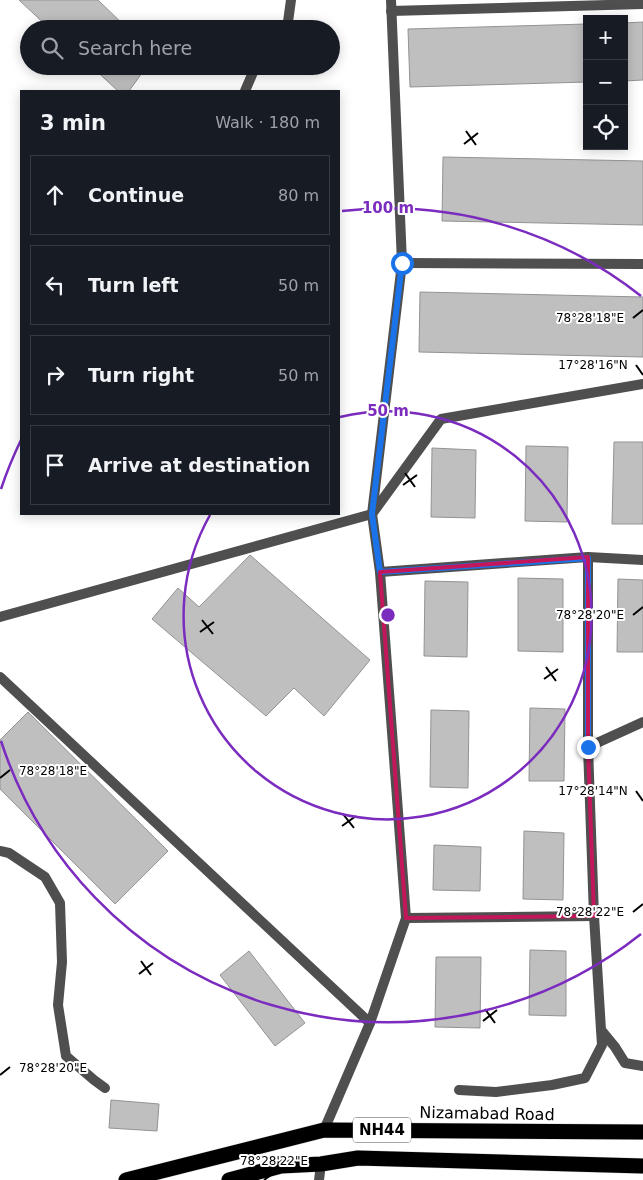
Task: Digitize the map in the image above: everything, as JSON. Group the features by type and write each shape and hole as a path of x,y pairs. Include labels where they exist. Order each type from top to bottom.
{"highway":[{"name":"Nizamabad Road","path":"126,1180 324,1130 643,1132"},
{"name":"NH44","path":"229,1180 281,1166 321,1164 358,1158 643,1166"}],"street":[{"path":"288,20 291,0"},
{"path":"324,1130 370,1024 406,918 380,572 372,514 402,263 391,0"},
{"path":"391,12 643,4"},
{"path":"245,90 252,75"},
{"path":"402,263 643,264"},
{"path":"0,617 372,514 441,419 643,384"},
{"path":"380,572 588,558 643,560"},
{"path":"460,1090 496,1092 552,1085 584,1078 602,1045 594,916 588,747 588,558"},
{"path":"0,677 370,1024"},
{"path":"588,747 643,722"},
{"path":"0,850 9,853 45,877 60,904 62,962 58,1005 66,1056 106,1088"},
{"path":"406,918 594,916"},
{"path":"601,1030 625,1062 643,1066"},
{"path":"319,1180 321,1164"}],"highlighted area":[{"path":"588,557 588,747 594,916 406,918 380,572"}],"building":[{"path":"19,0 98,0 119,20 40,20"},
{"path":"643,22 643,80 628,81 628,23"},
{"path":"583,24 583,82 410,87 408,29"},
{"path":"101,75 141,75 130,90 117,90"},
{"path":"443,157 643,161 643,225 442,221"},
{"path":"420,292 643,297 643,357 419,352"},
{"path":"614,442 643,442 643,524 612,524"},
{"path":"526,446 568,447 567,522 525,521"},
{"path":"432,448 476,450 475,518 431,517"},
{"path":"250,555 370,660 324,716 294,688 266,716 152,619 178,588 199,607"},
{"path":"518,578 563,579 563,652 518,651"},
{"path":"618,579 643,580 643,652 617,652"},
{"path":"425,581 468,582 467,657 424,656"},
{"path":"530,708 565,709 564,781 529,781"},
{"path":"431,710 469,711 468,788 430,787"},
{"path":"28,712 168,851 115,904 0,789 0,740"},
{"path":"524,831 564,833 563,900 523,899"},
{"path":"434,845 481,847 480,891 433,890"},
{"path":"530,950 566,951 566,1016 529,1015"},
{"path":"249,951 305,1023 275,1046 220,975"},
{"path":"436,957 481,957 480,1028 435,1027"},
{"path":"111,1100 159,1104 157,1131 109,1128"}],"route":[{"path":"402,263 372,514 380,572 588,558 588,747"}]}
